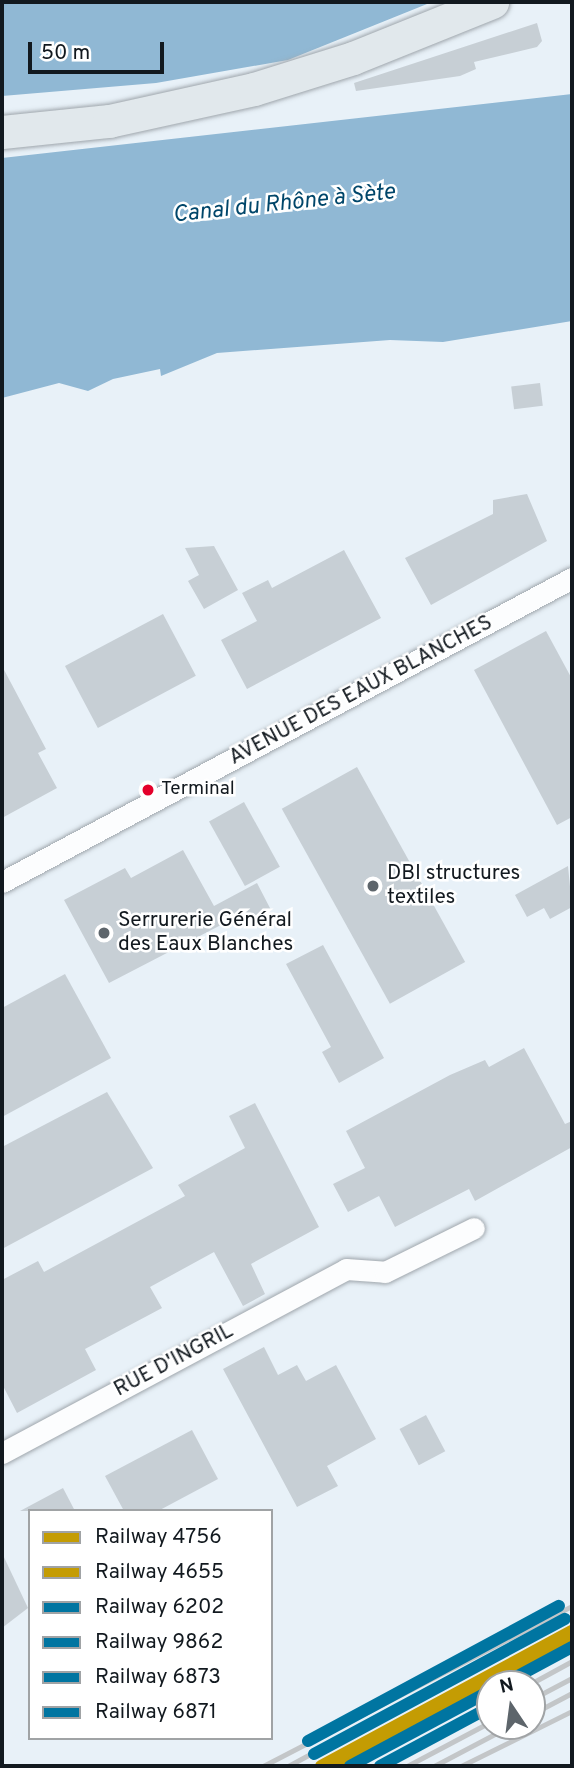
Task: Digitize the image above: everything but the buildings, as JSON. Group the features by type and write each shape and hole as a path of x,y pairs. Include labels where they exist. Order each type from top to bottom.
{"main road":[{"path":"2,132 109,121 254,89 353,58 492,2"}],"street":[{"name":"AVENUE DES EAUX BLANCHES","path":"2,882 572,578"},
{"name":"RUE D'INGRIL","path":"2,1453 346,1269 385,1272 474,1228"}],"water":[{"path":"2,2 432,2 288,60 156,83 2,96"},
{"name":"Canal du Rhône à Sète","path":"572,94 572,321 443,342 390,340 217,353 161,376 160,369 113,379 88,391 59,383 2,398 2,158"}],"railway":[{"path":"263,1766 572,1606"},
{"path":"546,1675 572,1661"},
{"path":"546,1692 572,1678"},
{"path":"288,1766 423,1693"},
{"path":"546,1707 572,1693"},
{"path":"461,1766 572,1711"},
{"path":"378,1766 476,1714"},
{"path":"407,1766 476,1729"},
{"path":"434,1766 483,1740"}],"rail line":[{"name":"6871","path":"308,1741 559,1606"},
{"name":"9862","path":"314,1754 565,1619"},
{"name":"4655","path":"321,1766 572,1631"},
{"name":"4756","path":"521,1670 572,1643"},
{"name":"6202","path":"529,1670 572,1647"},
{"name":"4756","path":"342,1766 476,1694"},
{"name":"6202","path":"350,1766 476,1698"},
{"name":"6873","path":"380,1766 476,1715"}],"place":[{"name":"Terminal","path":"148,790"},
{"name":"DBI structures textiles","path":"373,886"},
{"name":"Serrurerie Général des Eaux Blanches","path":"104,933"}]}
